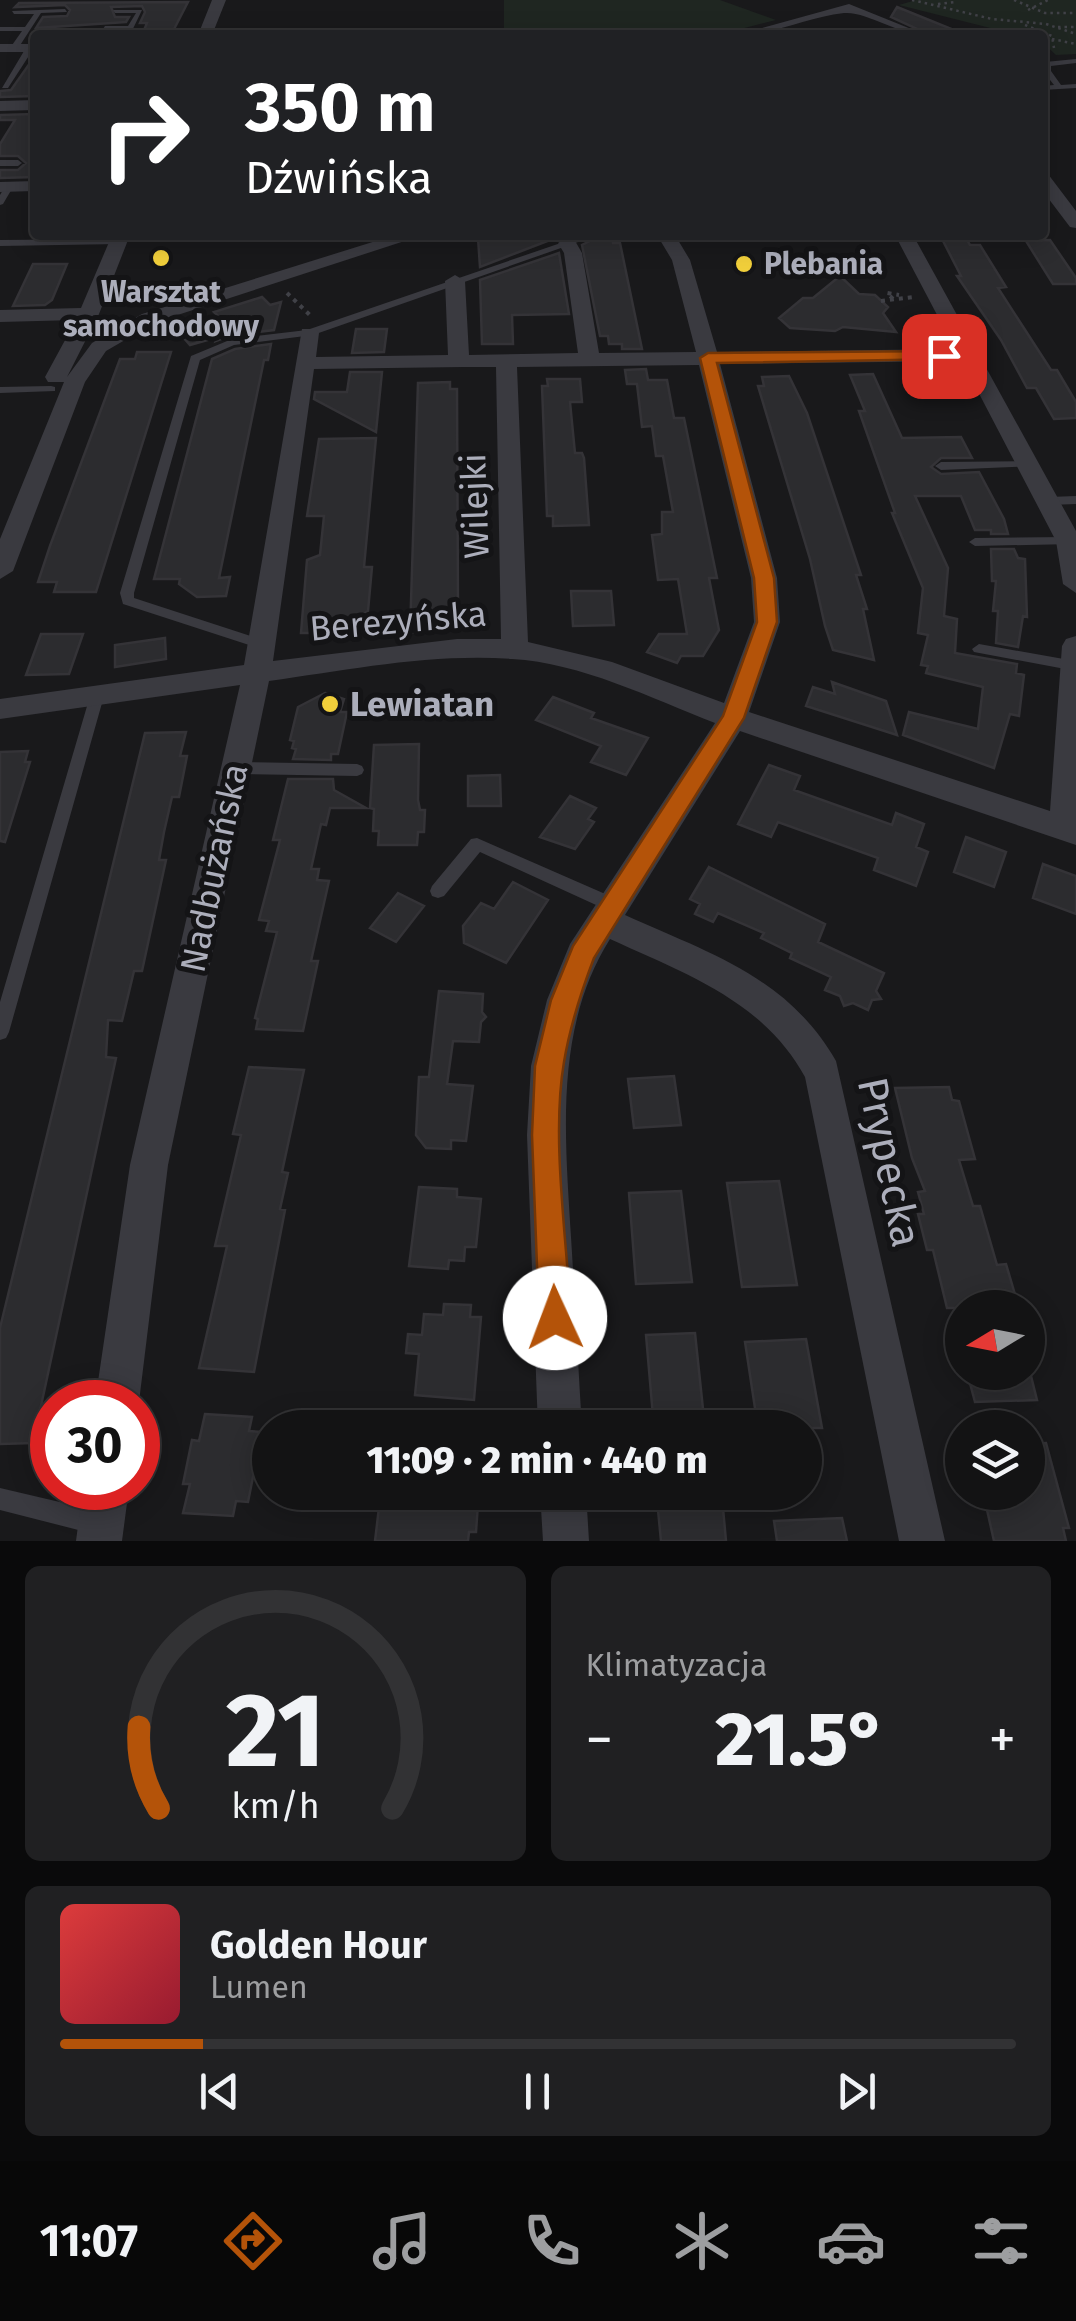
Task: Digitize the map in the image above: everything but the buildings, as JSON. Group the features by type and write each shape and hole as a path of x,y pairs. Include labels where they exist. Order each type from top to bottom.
{"street":[{"path":"207,30 219,0"},
{"path":"223,23 232,0"},
{"path":"763,30 849,8 906,30"},
{"path":"2,109 30,106"},
{"path":"1048,186 1076,223"},
{"path":"3,192 30,187"},
{"path":"0,514 51,389 89,314 119,240"},
{"path":"0,572 74,382 90,356 107,340 149,318 398,240"},
{"path":"559,1410 546,1135 549,1066 564,1000 582,954 733,718 767,622 764,578 708,358 681,260 669,240"},
{"path":"907,240 1069,541 1076,584"},
{"path":"567,243 573,253 590,360"},
{"path":"455,281 459,362"},
{"path":"0,316 89,314"},
{"path":"312,341 459,362 970,356"},
{"name":"Nadbużańska","path":"120,1380 149,1165 259,659 312,341"},
{"name":"Wilejki","path":"506,361 515,649"},
{"path":"1070,830 1076,646"},
{"name":"Berezyńska","path":"0,709 98,696 259,659 458,648 515,649 602,669 733,718 1070,830"},
{"name":"Prypecka","path":"608,912 768,1002 796,1026 816,1056 823,1072 922,1541"},
{"path":"565,1510 566,1541"}],"lane":[{"path":"115,11 140,11 130,30"},
{"path":"14,12 65,12"},
{"path":"4,86 27,29 39,12"},
{"path":"105,28 121,30"},
{"path":"0,30 27,29"},
{"path":"1048,64 1076,60"},
{"path":"1048,72 1059,86"},
{"path":"1048,87 1076,86"},
{"path":"0,163 18,163"},
{"path":"0,243 72,240"},
{"path":"259,659 134,606 127,593 196,358 232,342 312,341 455,281 577,240"},
{"path":"0,390 51,389"},
{"path":"941,466 1028,464"},
{"path":"1048,500 1076,500"},
{"path":"975,542 1069,541"},
{"path":"980,649 1075,666"},
{"path":"0,1032 98,696"},
{"path":"236,768 357,770"},
{"path":"438,891 477,844 608,912"},
{"path":"0,1500 102,1517"}],"path":[{"path":"912,0 1020,22 1076,27"},
{"path":"1014,0 1030,9 1076,13"},
{"path":"1030,9 1048,0"},
{"path":"925,4 956,1 959,10"},
{"path":"1020,22 1039,30"},
{"path":"1055,27 1074,34"},
{"path":"1048,32 1074,34"},
{"path":"1048,36 1076,44"},
{"path":"1052,40 1051,46 1060,52"},
{"path":"272,279 312,341"},
{"path":"882,301 893,298"}],"shaded area":[{"path":"504,0 720,0 776,20 737,30 504,30"},
{"path":"916,0 1076,0 1076,54 1056,55 1048,48 1048,30 998,30 899,5"}],"place":[{"name":"Warsztat samochodowy","path":"161,258"},
{"name":"Plebania","path":"744,264"},
{"name":"Lewiatan","path":"330,704"}],"route":[{"path":"555,1318 546,1135 549,1066 564,1000 582,954 733,718 767,622 764,578 708,358 944,356"}]}
